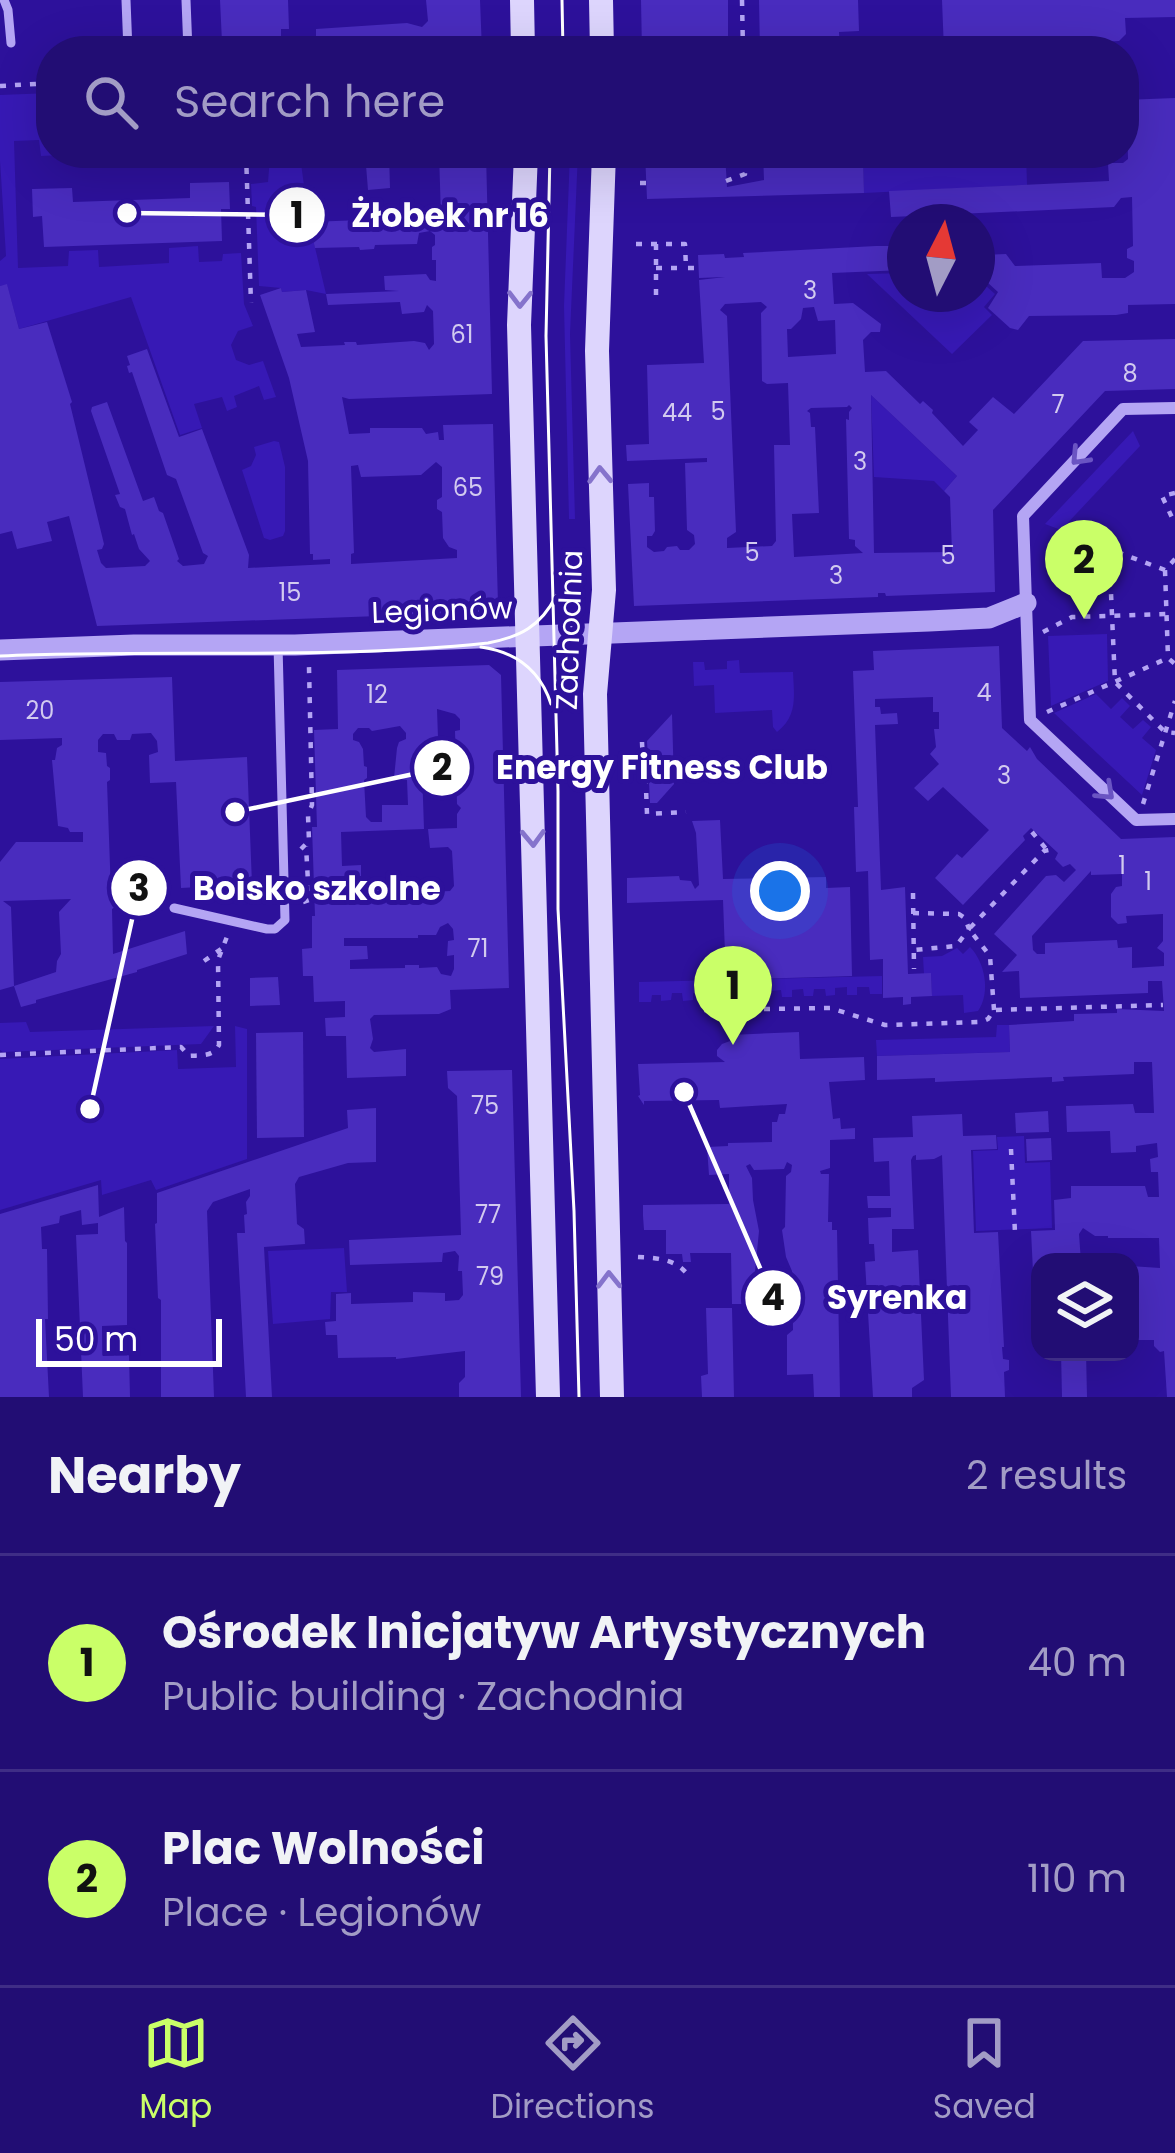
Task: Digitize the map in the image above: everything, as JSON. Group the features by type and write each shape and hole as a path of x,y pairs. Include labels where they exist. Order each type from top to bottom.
{"main road":[{"path":"522,0 523,36"},
{"path":"601,0 602,36"},
{"name":"Zachodnia","path":"525,168 519,325 548,1397"},
{"name":"Zachodnia","path":"603,168 597,351 604,590 596,694 612,1397"}],"street":[{"path":"1175,408 1123,410 1023,516 1030,720 1136,820 1175,819"},
{"name":"Legionów","path":"0,650 278,645 978,619 1026,603"}],"lane":[{"path":"4,0 11,43"},
{"path":"126,0 127,36"},
{"path":"186,0 187,36"},
{"path":"174,908 275,928 285,920 278,645"}],"path":[{"path":"742,0 742,36"},
{"path":"0,86 36,84"},
{"path":"246,168 251,303"},
{"path":"726,181 745,174 745,168"},
{"path":"636,244 686,244 686,268"},
{"path":"656,244 656,297"},
{"path":"656,268 698,268"},
{"path":"1175,493 1162,496 1175,524"},
{"path":"1166,570 1109,549 1115,682 1165,732 1175,733"},
{"path":"1175,559 1166,570 1168,658 1175,664"},
{"path":"1027,640 1072,617 1167,614"},
{"path":"1030,720 1168,658"},
{"path":"286,902 309,900 309,667"},
{"path":"1136,820 1175,700"},
{"path":"642,742 647,814 686,812"},
{"path":"914,950 956,946 1044,851 1051,850 1032,832"},
{"path":"284,850 306,846"},
{"path":"913,893 914,969"},
{"path":"704,1010 830,1008 885,1024 988,1019 994,1010 990,956 965,918 913,914"},
{"path":"0,1055 181,1047 189,1055 216,1051 218,960 233,923"},
{"path":"204,961 221,949"},
{"path":"994,1010 1163,1005"},
{"path":"1011,1149 1015,1233"},
{"path":"638,1258 663,1258 690,1278"}],"shaded area":[{"path":"36,94 36,140 14,141 18,268 68,266 69,251 98,250 99,267 169,263 169,248 198,246 199,262 222,261 223,254 241,253 244,304 253,326 238,331 231,345 236,360 249,365 263,361 276,397 264,400 259,386 234,396 237,407 227,411 222,397 194,404 202,428 180,435 131,297 19,329 7,285 0,286 0,261 6,256 0,95"},
{"path":"269,168 302,168 326,294 259,286 251,184 268,182"},
{"path":"569,168 577,168 570,334 575,519 569,519 564,306"},
{"path":"863,168 1026,168 1027,185 864,193"},
{"path":"887,273 887,293 867,274"},
{"path":"907,312 989,312 992,315 952,354"},
{"path":"871,395 957,476 944,491 934,481 874,477"},
{"path":"1133,431 1140,446 1061,530 1045,524"},
{"path":"279,442 285,467 285,531 270,540 264,538 242,470 251,466 254,447"},
{"path":"1107,634 1108,681 1051,706 1048,636"},
{"path":"739,660 740,673 793,672 792,712 777,732 772,710 715,713 714,685 694,686 693,662 704,662 705,670 727,669 727,661"},
{"path":"1096,694 1111,709 1122,698 1130,706 1120,717 1133,729 1143,720 1151,727 1142,738 1156,750 1142,795 1054,713"},
{"path":"970,947 985,987 978,1011 964,1013 963,995 932,996 931,974 924,974 923,957 942,956 957,948 963,954"},
{"path":"882,976 882,994 857,987 857,995 847,995 847,987 835,988 835,995 826,996 825,989 814,989 813,996 804,996 803,989 792,990 792,997 782,997 781,990 771,991 771,998 705,999 704,992 683,1001 682,993 672,993 671,1000 652,995 651,1002 639,1002 639,982"},
{"path":"26,1022 30,1032 214,1026 201,1044 0,1050 0,1023"},
{"path":"997,1025 1009,1025 1010,1052 877,1056 876,1040 996,1037"},
{"path":"235,1026 247,1029 247,1159 156,1190 151,1180 102,1195 101,1180 0,1210 0,1059 177,1050 178,1069 236,1067"},
{"path":"1024,1136 1025,1163 1050,1162 1052,1228 976,1231 973,1151 998,1150 997,1137"},
{"path":"344,1248 347,1292 331,1292 330,1319 273,1324 268,1251"}],"building":[{"path":"220,0 288,0 289,29 281,29 281,36 222,36"},
{"path":"426,0 480,0 481,36 316,36 316,29 407,23 422,27 428,21"},
{"path":"641,0 728,0 728,36 642,36"},
{"path":"759,0 858,0 859,31 839,32 839,36 760,36"},
{"path":"942,0 1175,0 1175,17 1125,18 1124,36 943,36"},
{"path":"1175,98 1175,304 1128,305 1128,313 1116,315 1029,316 1018,330 992,312 998,292 995,254 1006,254 1015,266 1101,263 1102,278 1125,278 1134,272 1134,261 1127,258 1127,249 1133,246 1132,197 1121,198 1114,207 995,212 995,204 890,204 889,191 1109,181 1108,168 1139,168 1139,99"},
{"path":"366,168 389,168 390,188 368,190"},
{"path":"439,168 486,168 492,394 342,397 349,434 370,433 370,428 422,428 426,434 438,432 439,440 444,440 443,425 493,424 498,604 491,612 97,626 69,516 47,522 52,541 17,549 12,531 0,534 0,286 7,284 19,329 47,322 72,402 104,544 97,550 106,568 145,566 150,561 139,549 115,495 120,494 91,411 107,402 143,501 154,497 177,561 183,566 204,564 208,556 176,479 167,475 129,373 127,356 147,349 179,437 202,429 249,555 248,568 330,564 330,559 313,560 310,554 308,461 289,378 260,295 281,288 282,292 306,290 315,332 297,334 301,347 414,341 425,343 429,350 434,344 433,311 427,305 424,312 402,314 400,302 328,305 326,294 399,291 385,290 384,276 426,274 436,281 435,235 419,233 417,244 375,245 374,249 315,248 309,222 441,217","holes":["436,462 442,467 437,509 442,512 443,538 457,550 457,558 351,564 351,466 358,465 361,477 421,475"]},
{"path":"646,168 726,168 727,187 764,180 764,168 863,168 864,193 647,199"},
{"path":"229,182 230,209 221,209 222,241 44,247 42,216 33,217 32,189 72,188 73,202 190,198 190,183"},
{"path":"887,246 887,271 832,273 834,304 853,303 881,324 880,332 871,332 863,340 865,372 886,371 920,404 923,401 933,410 963,446 978,430 969,422 993,397 1014,414 1083,341 1175,339 1175,389 1105,391 993,510 995,592 634,606 628,484 649,483 649,497 654,497 655,531 647,536 647,547 654,552 677,546 689,550 695,544 687,530 685,463 707,462 707,458 627,461 626,445 649,444 647,365 704,363 699,280 725,277 699,278 698,255 744,257 743,253","holes":["761,302 767,307 761,313 762,381 788,383 790,445 774,445 776,541 772,546 727,548 727,538 736,532 727,316 720,310 725,304","814,307 818,321 835,320 836,354 788,357 787,329 801,319 803,308","871,395 957,476 944,491 950,497 952,552 874,553","849,405 849,539 863,553 794,557 792,514 819,513 815,427 807,411"]},
{"path":"999,646 1002,728 1027,751 1030,747 1121,839 1175,837 1175,1397 1167,1397 1164,1351 1154,1346 1154,1340 1139,1340 1139,1267 1160,1268 1159,1238 1108,1238 1083,1228 1080,1253 1032,1253 1031,1231 1055,1230 1054,1200 1071,1198 1071,1186 1145,1186 1148,1197 1159,1197 1158,1172 1151,1172 1150,1159 1158,1157 1157,1143 1136,1146 1136,1152 1111,1153 1110,1131 1067,1132 1066,1106 1133,1104 1135,1113 1154,1113 1152,1062 1134,1062 1134,1074 1063,1077 1064,1081 1052,1082 1052,1077 877,1080 877,1056 1010,1052 1009,1025 1074,1021 1074,1014 1117,1013 1117,1009 1164,1011 1162,981 1148,981 1148,993 1020,998 1019,971 1002,972 1017,955 994,934 1046,876 1056,875 1064,882 1076,870 1070,864 1063,867 1055,859 1058,853 1031,828 963,905 935,878 989,830 943,787 928,801 914,788 939,764 930,754 936,747 934,729 939,729 933,697 875,699 881,714 897,713 898,724 875,725 881,890 905,887 908,974 931,973 932,996 911,997 911,1004 903,1005 903,997 883,998 883,959 870,960 868,871 856,872 854,807 858,807 853,671 874,670 873,651","holes":["1091,871 1091,875 1122,874 1122,886 1111,894 1111,917 1118,924 1127,923 1126,916 1163,914 1163,941 1157,948 1164,953 1164,966 1132,968 1132,947 1118,948 1117,940 1045,943 1045,954 1033,950 1032,936"]},
{"path":"489,665 501,675 509,988 450,990 451,1009 439,1014 374,1015 370,1048 374,1052 406,1049 406,1076 347,1078 346,1036 326,1036 325,1018 345,1017 345,1001 314,1002 313,976 303,976 302,949 312,948 315,916 314,730 338,729 337,670","holes":["437,709 460,719 460,730 455,731 457,804 461,808 457,828 428,829 430,848 452,851 454,886 450,891 432,892 419,885 356,888 361,865 342,866 341,832 424,829 422,769 439,767","400,726 406,739 397,748 394,778 407,780 408,805 382,805 382,822 371,822 366,817 367,767 353,734 358,728 372,731","448,923 453,929 447,956 454,955 451,976 441,974 437,967 419,965 350,969 350,960 368,959 367,946 344,946 344,938 418,938 436,935"]},
{"path":"172,677 175,761 247,757 252,884 181,888 176,782 150,783 149,755 158,752 157,741 151,733 132,734 130,740 103,734 98,752 106,753 110,768 113,954 185,931 187,954 21,1007 14,986 0,990 0,862 16,842 83,842 83,832 58,826 52,760 62,738 0,740 0,682","holes":["71,899 59,912 61,954 56,972 14,986 11,907 3,901"]},
{"path":"672,714 674,784 657,803 650,803 647,741"},
{"path":"720,820 723,879 826,877 826,888 850,887 852,976 726,980 723,900 627,903 627,878 679,876 691,881 695,889 699,885 692,821"},
{"path":"278,977 280,1005 250,1006 250,978"},
{"path":"303,1032 304,1137 257,1138 256,1033"},
{"path":"799,1032 800,1059 864,1057 865,1080 829,1082 833,1119 840,1118 841,1129 855,1128 855,1139 830,1140 830,1168 820,1171 829,1174 828,1222 837,1230 840,1397 814,1397 813,1374 787,1375 787,1335 793,1330 792,1271 782,1230 786,1176 792,1165 787,1162 784,1169 754,1170 746,1166 759,1231 756,1304 732,1304 731,1253 690,1253 691,1262 683,1262 682,1254 666,1254 666,1230 644,1230 643,1205 729,1204 729,1174 709,1175 707,1147 772,1142 772,1122 785,1114 787,1104 720,1108 719,1100 644,1101 644,1105 638,1096 638,1064 725,1062 717,1050 730,1041 730,1035"},
{"path":"512,1070 521,1397 459,1397 465,1351 396,1359 338,1358 337,1335 326,1335 325,1322 336,1321 336,1294 351,1293 351,1304 413,1302 413,1292 445,1293 445,1301 463,1295 455,1251 443,1253 442,1262 350,1265 349,1240 461,1235 457,1096 448,1088 447,1071"},
{"path":"376,1108 376,1162 348,1163 299,1177 295,1184 297,1224 304,1229 305,1244 264,1247 272,1397 246,1397 237,1233 245,1233 250,1189 213,1202 207,1211 214,1397 161,1397 157,1193 348,1128 347,1110"},
{"path":"1048,1111 1049,1132 1016,1133 1015,1113"},
{"path":"962,1114 963,1136 996,1135 997,1149 971,1150 974,1233 998,1232 1003,1359 1009,1360 1009,1370 1004,1372 1005,1397 951,1397 942,1155 916,1160 916,1155 911,1160 914,1229 892,1229 892,1252 918,1250 924,1380 912,1388 912,1397 873,1397 865,1262 875,1261 868,1218 891,1217 891,1208 868,1208 867,1196 890,1196 889,1161 874,1162 873,1138 913,1137 912,1116"},
{"path":"1051,1138 1052,1160 1027,1161 1026,1139"},
{"path":"98,1185 99,1217 124,1207 127,1325 102,1326 103,1356 129,1355 130,1397 83,1397 76,1235 98,1234 98,1223 82,1225 81,1210 41,1227 42,1249 47,1249 49,1397 0,1397 0,1214"},
{"path":"706,1308 732,1308 734,1397 702,1397 701,1376 708,1374"},
{"path":"1061,1361 1086,1361 1087,1397 1062,1397"}],"tram line":[{"path":"562,0 563,36"},
{"path":"550,168 546,336 558,909 579,1397"},
{"path":"0,656 305,653 488,643 528,629 556,596"},
{"path":"481,647 525,665 540,681 551,704"}],"place":[{"name":"Żłobek nr 16","path":"127,213"},
{"name":"Plac Wolności","path":"1084,619"},
{"name":"Energy Fitness Club","path":"235,812"},
{"name":"Ośrodek Inicjatyw Artystycznych","path":"733,1045"},
{"name":"Syrenka","path":"684,1092"},
{"name":"Boisko szkolne","path":"90,1109"}]}
